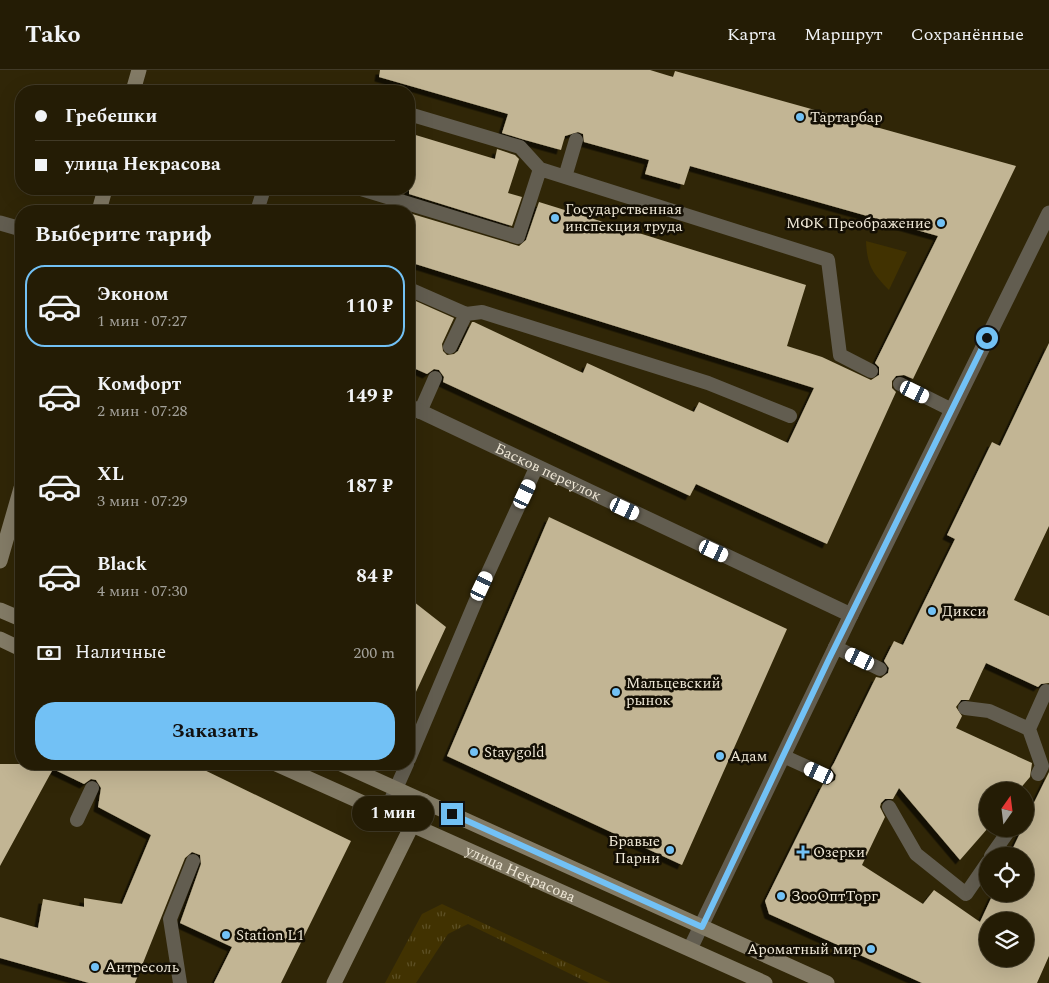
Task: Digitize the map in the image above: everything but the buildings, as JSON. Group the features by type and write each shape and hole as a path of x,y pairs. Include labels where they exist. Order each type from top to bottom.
{"street":[{"path":"135,85 139,70"},
{"path":"690,949 835,647 1049,213"},
{"path":"0,223 15,227"},
{"name":"Басков переулок","path":"415,409 851,615"},
{"path":"0,561 15,509"},
{"path":"0,610 15,617"},
{"path":"0,639 15,646"},
{"name":"улица Некрасова","path":"289,770 765,983"},
{"name":"улица Некрасова","path":"354,770 827,983"},
{"path":"334,983 424,801"}],"lane":[{"path":"415,116 520,147 540,169 828,260 840,355 871,370"},
{"path":"565,177 576,140"},
{"path":"415,206 518,237 540,169"},
{"path":"381,195 413,205"},
{"path":"415,292 466,314 482,312 708,383 790,416"},
{"path":"450,347 466,314"},
{"path":"415,408 435,378"},
{"path":"900,384 952,410"},
{"path":"415,745 482,586 536,468"},
{"path":"835,647 880,669"},
{"path":"1028,729 1046,691"},
{"path":"965,708 989,711 1028,729 1042,766 1038,774"},
{"path":"783,756 827,776"},
{"path":"385,813 404,770"},
{"path":"77,820 92,788"},
{"path":"890,807 916,854 966,894 979,875"},
{"path":"180,983 170,919 192,861"}],"green space":[{"path":"866,241 907,252 889,290 878,279 869,263"},
{"path":"442,904 611,983 589,983 468,924 448,934 416,983 385,983 422,914"}],"place":[{"name":"Тартарбар","path":"800,117"},
{"name":"Государственная инспекция труда","path":"555,218"},
{"name":"МФК Преображение","path":"941,223"},
{"name":"Дикси","path":"932,611"},
{"name":"Мальцевский рынок","path":"616,692"},
{"name":"Stay gold","path":"474,752"},
{"name":"Адам","path":"720,756"},
{"name":"Бравые Парни","path":"670,850"},
{"name":"Озерки","path":"803,852"},
{"name":"ЗооОптТорг","path":"781,896"},
{"name":"Station L1","path":"226,935"},
{"name":"Ароматный мир","path":"871,949"},
{"name":"Антресоль","path":"95,967"}],"route":[{"path":"452,814 702,927 829,659 987,338"}]}
